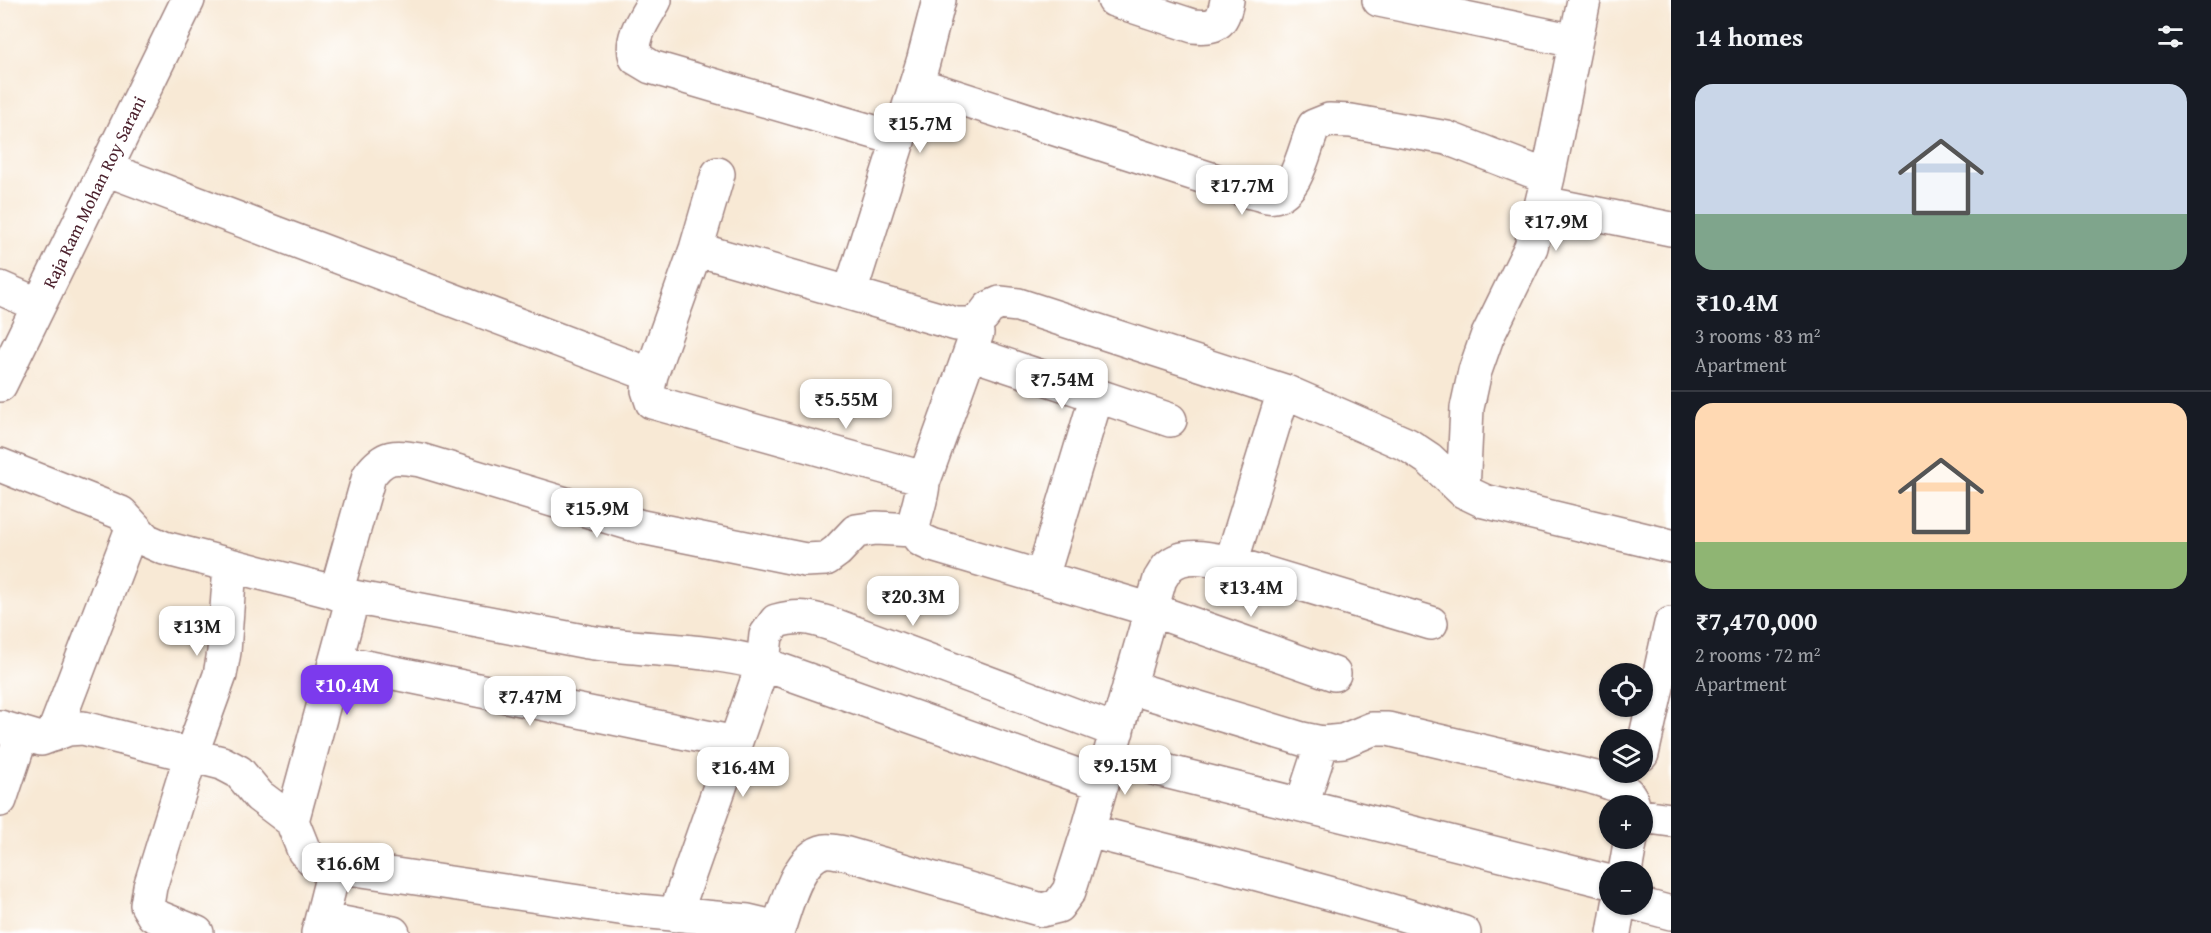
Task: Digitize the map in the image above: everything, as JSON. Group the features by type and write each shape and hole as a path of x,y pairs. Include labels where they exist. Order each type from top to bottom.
{"street":[{"name":"Raja Ram Mohan Roy Sarani","path":"0,385 188,0"},
{"path":"655,0 636,35 633,48 636,58 651,67 898,139"},
{"path":"850,293 916,84 939,0"},
{"path":"1114,0 1193,26 1206,27 1217,24 1225,13 1227,0"},
{"path":"1379,0 1575,41"},
{"path":"1464,490 1467,408 1475,371 1487,337 1531,247 1546,190 1584,0"},
{"path":"916,84 1251,192 1273,197 1286,190 1296,175 1314,126 1329,120 1351,121 1447,138 1546,190 1669,222"},
{"path":"106,169 651,375"},
{"path":"718,174 696,249 651,375 648,390 652,402 916,476 923,483"},
{"path":"696,249 956,324 972,324 989,308 1000,303 1018,305 1284,391 1408,445 1430,459 1464,490 1484,501 1671,546"},
{"path":"0,288 39,305"},
{"path":"983,316 923,483 923,495 915,515 913,530 921,540 1152,610 1334,674"},
{"path":"970,353 1170,420"},
{"path":"1231,563 1284,391"},
{"path":"1042,577 1096,395"},
{"path":"292,821 336,662 345,595 369,476 379,462 397,456 420,460 642,527 805,560 826,559 856,531 876,528 913,530"},
{"path":"0,465 121,513 146,540 164,548 230,566 345,595 588,642 623,647 714,653 763,663 1109,757 1599,879"},
{"path":"0,800 25,732 133,526"},
{"path":"25,732 83,728 222,763 238,772 259,796 292,821 304,851 313,860 335,866 675,915 748,921 765,925 775,933 800,871 808,861 824,851 844,853 1041,910 1058,906 1069,891 1088,831 1160,579 1169,566 1183,558 1208,558 1231,563 1431,623"},
{"path":"197,933 153,915 147,905 150,887 192,754 220,675 224,652 230,566"},
{"path":"675,915 763,663 766,635 776,621 794,616 810,617 1109,757"},
{"path":"1660,722 1671,624"},
{"path":"336,662 735,743"},
{"path":"1129,687 1302,739 1322,743 1343,741 1372,729 1388,729 1592,777 1621,787 1631,795"},
{"path":"1302,804 1322,743"},
{"path":"1653,809 1671,820"},
{"path":"1088,831 1380,906 1458,932"},
{"path":"335,866 320,926 393,933"},
{"path":"1653,908 1671,913"},
{"path":"1614,933 1617,915"}]}
